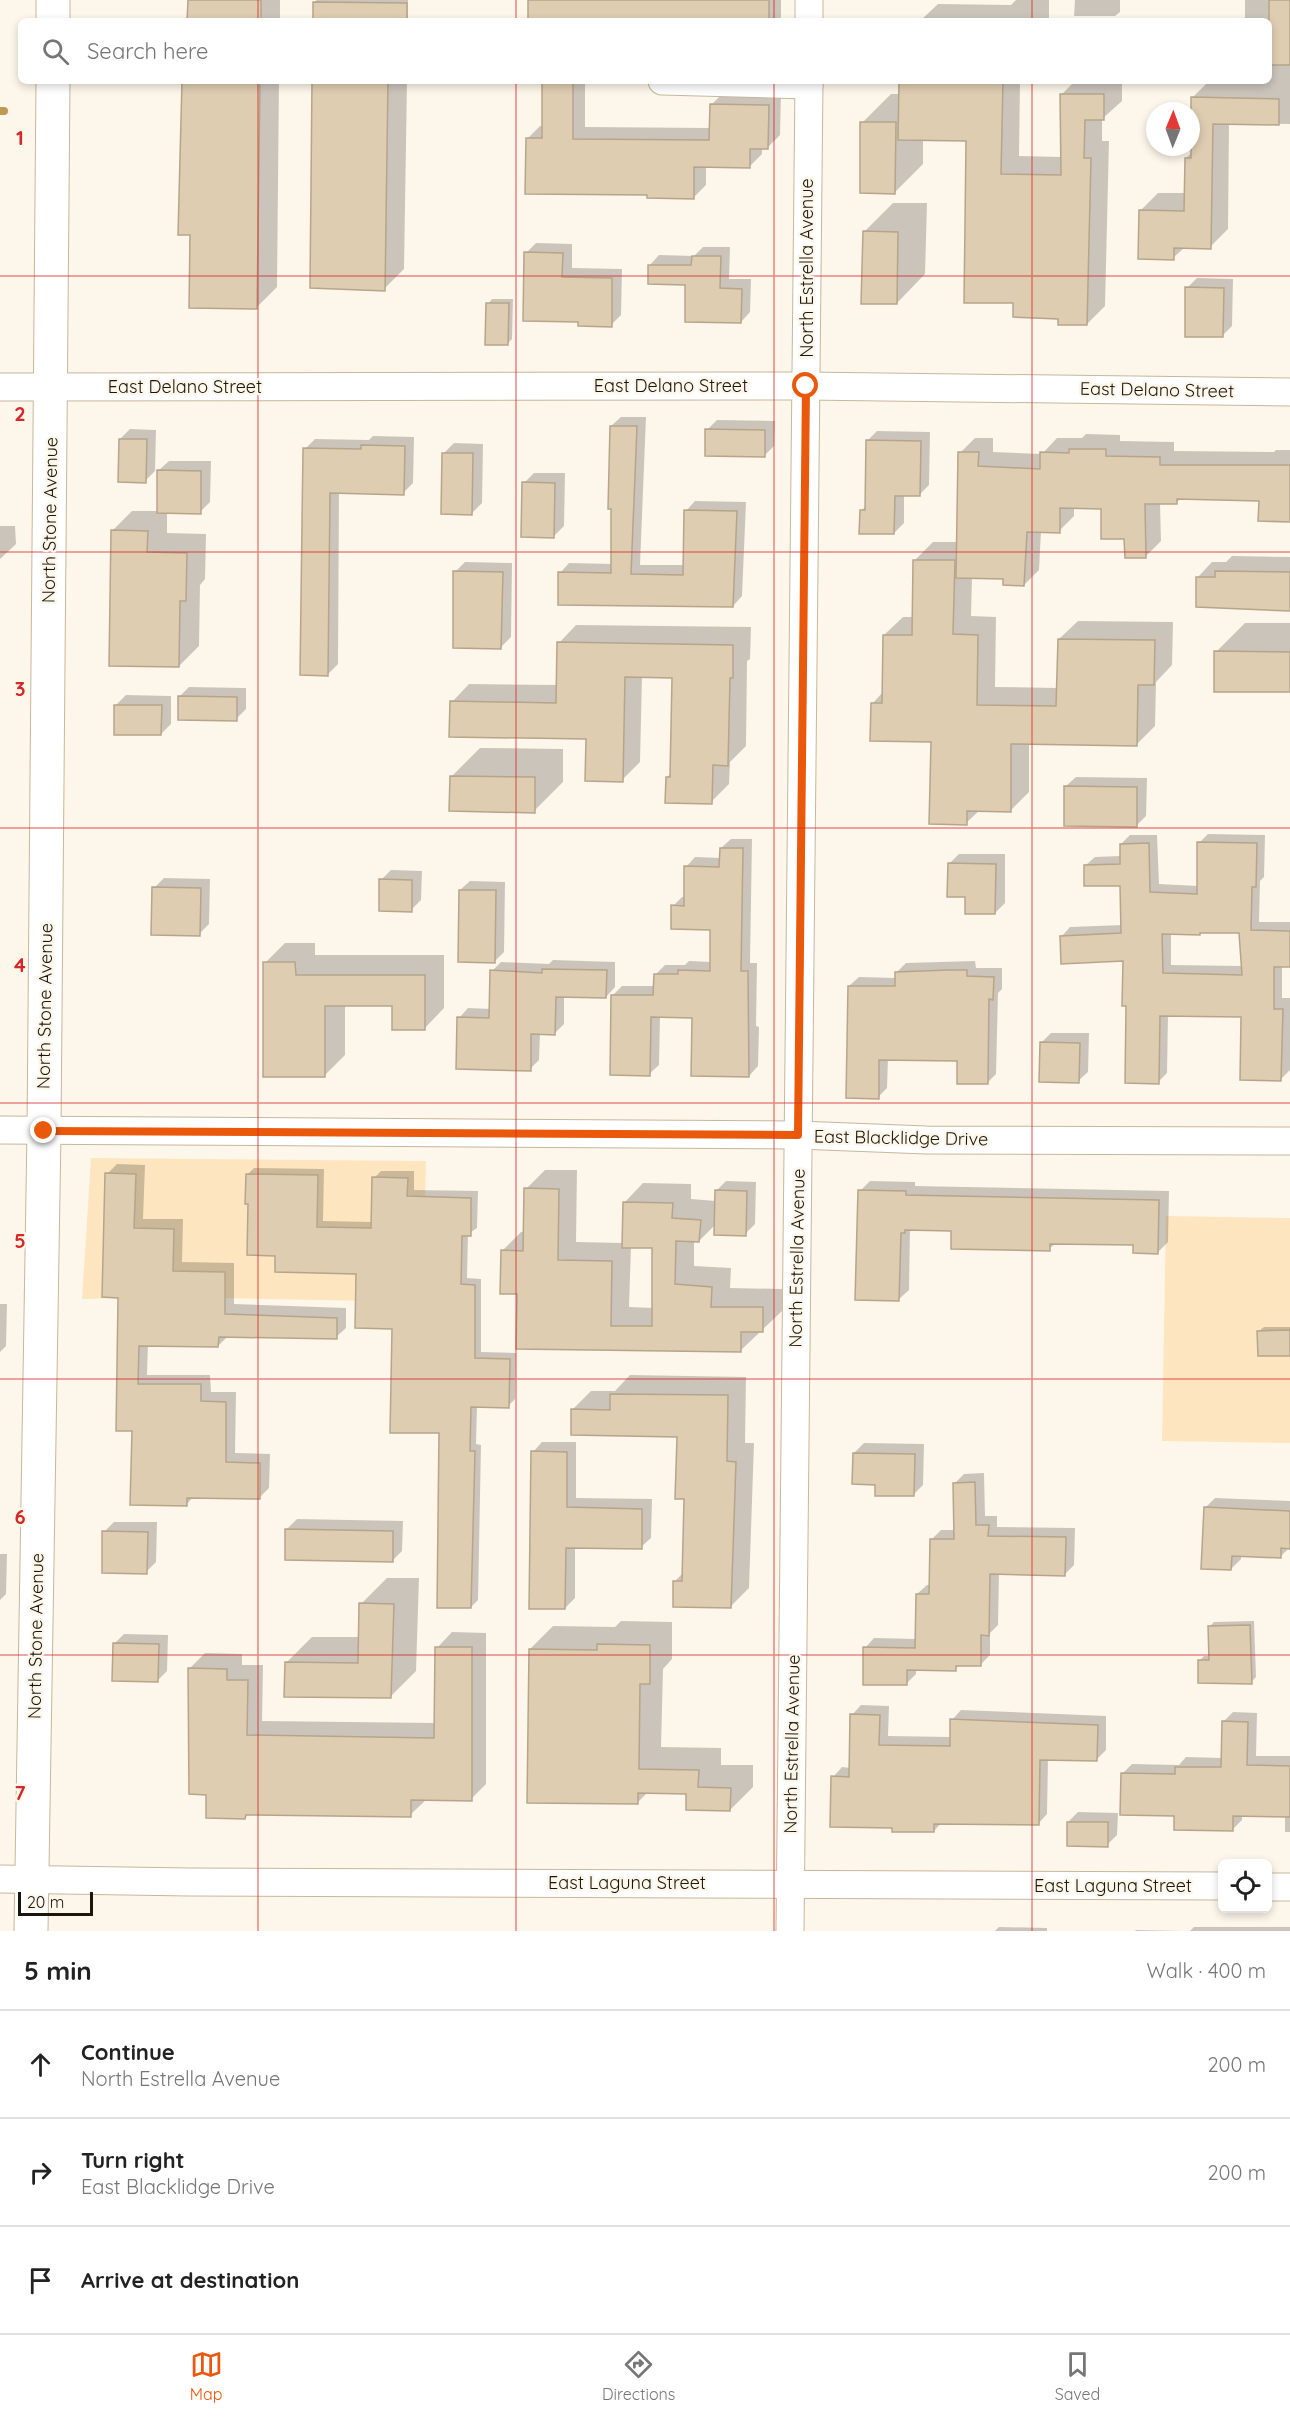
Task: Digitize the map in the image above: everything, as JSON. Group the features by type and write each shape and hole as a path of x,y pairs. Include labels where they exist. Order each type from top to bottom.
{"main road":[{"path":"53,18 54,0"},
{"name":"North Stone Avenue","path":"31,1931 44,1131 53,84"}],"street":[{"path":"809,18 810,0"},
{"name":"North Estrella Avenue","path":"790,1931 809,84"},
{"name":"East Delano Street","path":"0,387 806,386 1290,392"},
{"name":"East Blacklidge Drive","path":"0,1130 798,1135 926,1140 1290,1141"},
{"name":"East Laguna Street","path":"0,1879 1218,1886"},
{"path":"1272,1887 1290,1887"}],"shaded area":[{"path":"91,1158 426,1161 423,1302 170,1297 82,1299"},
{"path":"1166,1216 1290,1218 1290,1443 1162,1441"}],"building":[{"path":"188,0 261,0 261,18 187,18"},
{"path":"528,0 769,0 769,18 528,18"},
{"path":"1269,0 1290,0 1290,65 1272,65 1272,18 1269,18"},
{"path":"313,2 407,3 407,18 313,18"},
{"path":"182,84 260,84 257,309 189,308 190,235 178,235"},
{"path":"312,84 388,84 385,291 310,288"},
{"path":"542,84 573,84 573,139 709,140 710,104 769,105 768,149 750,149 750,168 694,167 694,199 647,198 647,195 525,194 526,138 542,138"},
{"path":"899,84 1003,84 1001,174 1061,175 1060,94 1104,94 1104,120 1085,120 1084,158 1091,158 1087,325 1058,325 1058,319 1013,317 1013,303 964,303 966,141 898,140"},
{"path":"1191,97 1279,99 1279,125 1213,124 1211,249 1174,248 1174,260 1138,259 1139,210 1184,211 1185,158 1200,156 1200,102 1191,102"},
{"path":"860,122 896,122 895,194 860,193"},
{"path":"863,231 898,232 897,304 861,304"},
{"path":"524,252 563,253 562,277 612,278 612,327 578,326 578,322 523,321"},
{"path":"692,256 721,256 720,288 742,289 741,323 685,322 685,285 648,284 648,265 691,265"},
{"path":"1185,287 1224,288 1223,337 1185,337"},
{"path":"486,303 509,303 508,345 485,345"},
{"path":"610,426 637,426 631,574 683,575 684,510 737,511 733,607 558,605 558,572 611,573 611,509 608,509"},
{"path":"705,429 765,430 765,457 705,456"},
{"path":"119,439 147,439 146,483 118,482"},
{"path":"866,440 921,441 920,496 895,496 894,534 859,534 860,510 865,510"},
{"path":"361,445 405,446 404,495 330,493 328,676 300,675 303,448 361,449"},
{"path":"1069,449 1106,449 1106,456 1160,457 1160,465 1290,465 1290,522 1258,521 1259,501 1177,499 1177,504 1145,504 1146,558 1125,558 1124,539 1101,539 1101,509 1060,508 1060,533 1027,532 1024,586 1003,585 1003,579 956,578 958,452 979,452 978,466 1040,469 1040,452 1069,453"},
{"path":"442,453 473,453 472,515 441,514"},
{"path":"157,470 201,471 201,514 157,513"},
{"path":"522,482 555,483 554,538 521,537"},
{"path":"111,530 148,531 147,552 187,553 186,601 180,601 179,667 109,666"},
{"path":"913,560 955,560 953,634 978,635 977,705 1056,706 1058,639 1155,640 1154,685 1138,685 1137,746 1011,744 1011,812 967,811 967,825 929,824 931,742 870,741 871,703 882,703 883,635 912,635"},
{"path":"453,571 503,572 501,649 453,648"},
{"path":"1215,571 1290,572 1290,611 1196,607 1196,577 1215,577"},
{"path":"557,642 733,645 728,766 713,765 712,804 665,803 666,777 670,777 672,678 625,677 623,782 585,781 586,739 449,737 450,701 556,703"},
{"path":"1214,651 1290,652 1290,692 1214,692"},
{"path":"178,696 237,697 237,721 178,720"},
{"path":"114,705 162,705 161,735 114,735"},
{"path":"450,776 535,777 535,813 449,811"},
{"path":"1064,786 1137,787 1137,827 1064,826"},
{"path":"1197,842 1257,843 1256,887 1252,887 1251,930 1290,931 1290,967 1274,967 1274,1009 1283,1009 1281,1081 1240,1080 1241,1017 1160,1016 1159,1084 1125,1083 1126,1006 1122,1006 1123,961 1061,964 1060,936 1121,933 1120,886 1084,886 1084,865 1120,864 1120,844 1149,843 1150,892 1197,894","holes":["1239,933 1242,975 1163,973 1162,934"]},
{"path":"720,848 743,848 741,971 748,971 749,1077 691,1076 692,1018 651,1017 650,1076 610,1075 611,995 653,995 654,974 678,974 678,970 710,971 710,930 671,929 671,905 684,906 684,866 719,867"},
{"path":"948,863 996,864 995,914 965,914 965,897 947,897"},
{"path":"379,879 412,880 412,912 379,911"},
{"path":"152,887 201,888 200,936 151,935"},
{"path":"459,890 496,890 495,963 458,962"},
{"path":"263,962 295,962 296,975 425,975 425,1030 392,1030 392,1006 325,1006 325,1077 263,1077"},
{"path":"542,969 607,970 606,998 556,997 555,1035 531,1034 531,1071 456,1069 457,1017 489,1018 490,970 542,973"},
{"path":"967,970 967,976 994,977 993,1000 989,999 988,1084 957,1084 957,1061 879,1060 879,1099 846,1098 848,986 895,986 895,972"},
{"path":"1040,1042 1080,1043 1079,1083 1039,1082"},
{"path":"105,1173 136,1174 134,1228 174,1229 173,1271 225,1272 225,1314 337,1318 337,1339 219,1337 218,1347 139,1346 138,1384 201,1384 201,1401 226,1402 226,1462 260,1463 260,1499 187,1498 187,1506 130,1505 132,1431 116,1431 118,1298 102,1297"},
{"path":"246,1174 318,1175 317,1227 371,1228 372,1177 408,1178 407,1196 471,1198 471,1236 462,1236 461,1284 475,1285 475,1358 510,1359 509,1408 471,1407 470,1451 475,1451 471,1608 437,1608 439,1433 390,1433 392,1329 355,1328 356,1274 275,1272 275,1256 247,1255"},
{"path":"524,1188 559,1189 558,1260 612,1261 611,1326 652,1326 652,1248 622,1248 623,1202 673,1203 672,1218 701,1220 699,1242 676,1241 675,1284 712,1287 711,1307 763,1307 763,1332 741,1332 741,1352 516,1349 517,1294 500,1294 501,1250 523,1251"},
{"path":"715,1190 747,1191 746,1236 714,1235"},
{"path":"858,1190 906,1191 906,1195 1159,1200 1158,1254 1133,1253 1133,1245 1050,1244 1050,1251 951,1249 951,1231 905,1230 905,1233 901,1233 899,1301 855,1300"},
{"path":"1290,1330 1290,1356 1258,1356 1257,1331"},
{"path":"610,1394 728,1395 727,1461 736,1462 731,1608 673,1607 673,1581 682,1581 684,1499 675,1499 677,1437 571,1435 571,1409 610,1410"},
{"path":"531,1451 567,1452 567,1507 642,1509 642,1549 566,1548 565,1609 529,1609"},
{"path":"853,1453 915,1454 914,1496 875,1496 875,1485 852,1484"},
{"path":"975,1482 976,1525 989,1525 988,1536 1066,1537 1065,1576 990,1574 989,1636 981,1635 981,1666 956,1666 956,1671 907,1670 907,1685 863,1685 863,1647 915,1648 916,1594 929,1594 930,1539 954,1539 953,1483"},
{"path":"1204,1507 1290,1511 1290,1549 1281,1548 1281,1558 1232,1556 1231,1570 1201,1569"},
{"path":"285,1529 393,1531 393,1562 285,1560"},
{"path":"102,1531 148,1532 147,1574 102,1573"},
{"path":"359,1603 394,1604 391,1698 284,1697 285,1662 358,1663"},
{"path":"1250,1625 1252,1684 1198,1683 1198,1660 1209,1660 1208,1626"},
{"path":"113,1643 159,1644 158,1682 112,1681"},
{"path":"597,1644 650,1645 650,1684 640,1684 639,1769 699,1770 698,1787 731,1788 730,1811 686,1810 686,1794 638,1793 638,1804 527,1803 529,1649 597,1650"},
{"path":"435,1647 472,1647 472,1801 411,1800 411,1817 246,1815 245,1819 206,1818 206,1795 189,1794 188,1668 227,1669 227,1680 248,1680 247,1735 434,1738"},
{"path":"850,1714 880,1715 879,1745 950,1746 950,1719 1098,1725 1097,1761 1040,1760 1039,1825 934,1824 934,1832 892,1832 892,1828 830,1827 831,1776 849,1777"},
{"path":"1222,1721 1248,1722 1247,1765 1290,1766 1290,1817 1233,1816 1233,1831 1174,1830 1174,1816 1120,1815 1121,1773 1175,1774 1175,1767 1221,1767"},
{"path":"1067,1822 1108,1822 1108,1847 1067,1846"}],"route":[{"path":"44,1131 798,1135 806,386"}]}
